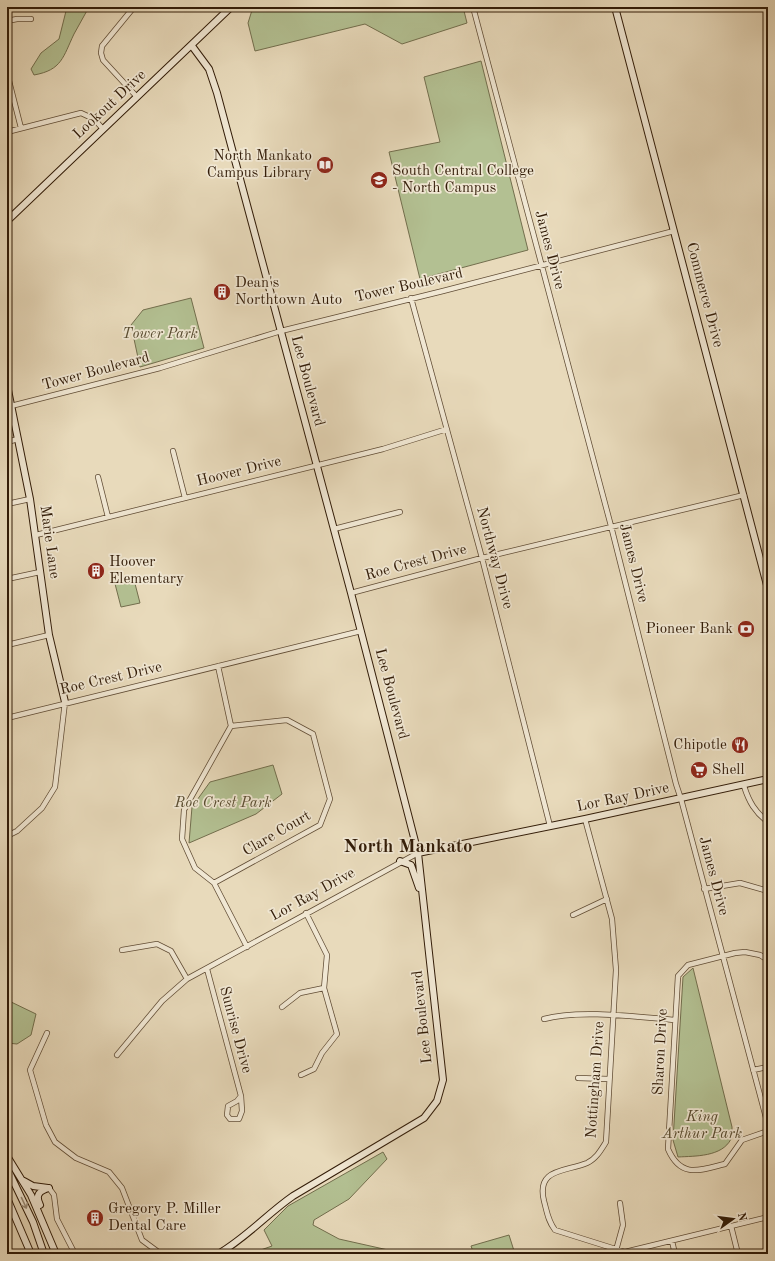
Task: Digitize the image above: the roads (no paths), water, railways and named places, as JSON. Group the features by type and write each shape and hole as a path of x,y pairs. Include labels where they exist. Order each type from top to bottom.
{"street":[{"path":"134,7 102,46 101,53 103,60 137,97"},
{"name":"Lookout Drive","path":"7,221 192,46 231,7"},
{"name":"James Drive","path":"473,7 611,526 670,763 681,799 768,1125"},
{"name":"Commerce Drive","path":"615,7 768,589"},
{"path":"7,21 31,19"},
{"name":"Lee Boulevard","path":"192,46 206,62 212,77 361,630 418,853 442,1080 437,1101 432,1110 415,1125 293,1196 279,1206 249,1233 218,1254"},
{"path":"7,73 21,128"},
{"path":"7,132 81,113 94,119 103,129"},
{"name":"Tower Boulevard","path":"12,406 146,372 280,331 674,231"},
{"name":"Northway Drive","path":"412,298 482,558 550,826"},
{"name":"Marie Lane","path":"7,386 30,499 49,635 66,702"},
{"name":"Hoover Drive","path":"36,535 383,449 447,429"},
{"path":"7,442 18,439"},
{"path":"174,451 185,498"},
{"path":"98,477 108,517"},
{"name":"Roe Crest Drive","path":"351,593 482,558 744,495"},
{"path":"7,504 30,499"},
{"path":"334,529 400,512"},
{"path":"7,580 40,572"},
{"name":"Roe Crest Drive","path":"7,718 66,702 361,630"},
{"path":"7,645 49,635"},
{"path":"218,666 230,726 184,810 182,839 195,868 214,883 247,947"},
{"path":"7,836 17,831 42,808 55,787 66,702"},
{"name":"Clare Court","path":"214,883 320,825 330,799 313,734 287,720 230,726"},
{"name":"Lor Ray Drive","path":"118,1055 162,1001 187,979 400,861 418,853 744,786 768,779"},
{"path":"744,786 751,805 758,814 768,822"},
{"name":"Nottingham Drive","path":"585,819 612,919 616,970 606,1142 599,1153 588,1162 554,1172 545,1178 541,1191 549,1223 555,1230 616,1252 625,1252 768,1217"},
{"path":"400,861 411,865 423,899"},
{"path":"704,889 740,883 768,891"},
{"path":"573,915 607,899"},
{"path":"301,1075 314,1069 322,1053 337,1034 324,988 327,955 306,914"},
{"path":"122,950 157,944 171,951 187,979"},
{"name":"Sharon Drive","path":"768,960 760,955 746,952 722,956 688,965 678,976 668,1149 677,1165 686,1169 696,1170 725,1164 742,1140 768,1131"},
{"name":"Sunrise Drive","path":"207,969 241,1096 242,1115 239,1118 230,1119 227,1115 228,1106 241,1096"},
{"path":"282,1007 300,993 324,988"},
{"path":"544,1019 556,1016 613,1015 675,1020"},
{"path":"47,1033 30,1070 46,1126 55,1142 76,1158 110,1172 122,1188 142,1240 161,1254"},
{"path":"753,1070 768,1068"},
{"path":"578,1078 609,1079"},
{"path":"7,1156 23,1180 56,1254"},
{"path":"7,1168 33,1222 44,1254"},
{"path":"23,1180 33,1186 49,1188 54,1195 57,1219 75,1254"},
{"path":"49,1188 42,1190 37,1197 49,1225 52,1244"},
{"path":"7,1198 31,1254"},
{"path":"616,1252 623,1224 620,1203"},
{"path":"731,1226 738,1254"},
{"path":"672,1240 675,1254"}],"place":[{"name":"North Mankato Campus Library","path":"325,165"},
{"name":"South Central College - North Campus","path":"379,180"},
{"name":"Dean's Northtown Auto","path":"222,292"},
{"name":"Hoover Elementary","path":"96,571"},
{"name":"Pioneer Bank","path":"746,629"},
{"name":"Chipotle","path":"740,745"},
{"name":"Shell","path":"699,770"},
{"name":"Gregory P. Miller Dental Care","path":"95,1218"}],"district":[{"name":"North Mankato","path":"408,847"}],"park label":[{"name":"Tower Park","path":"160,334"},
{"name":"Roe Crest Park","path":"223,803"},
{"name":"King Arthur Park","path":"702,1126"}]}
